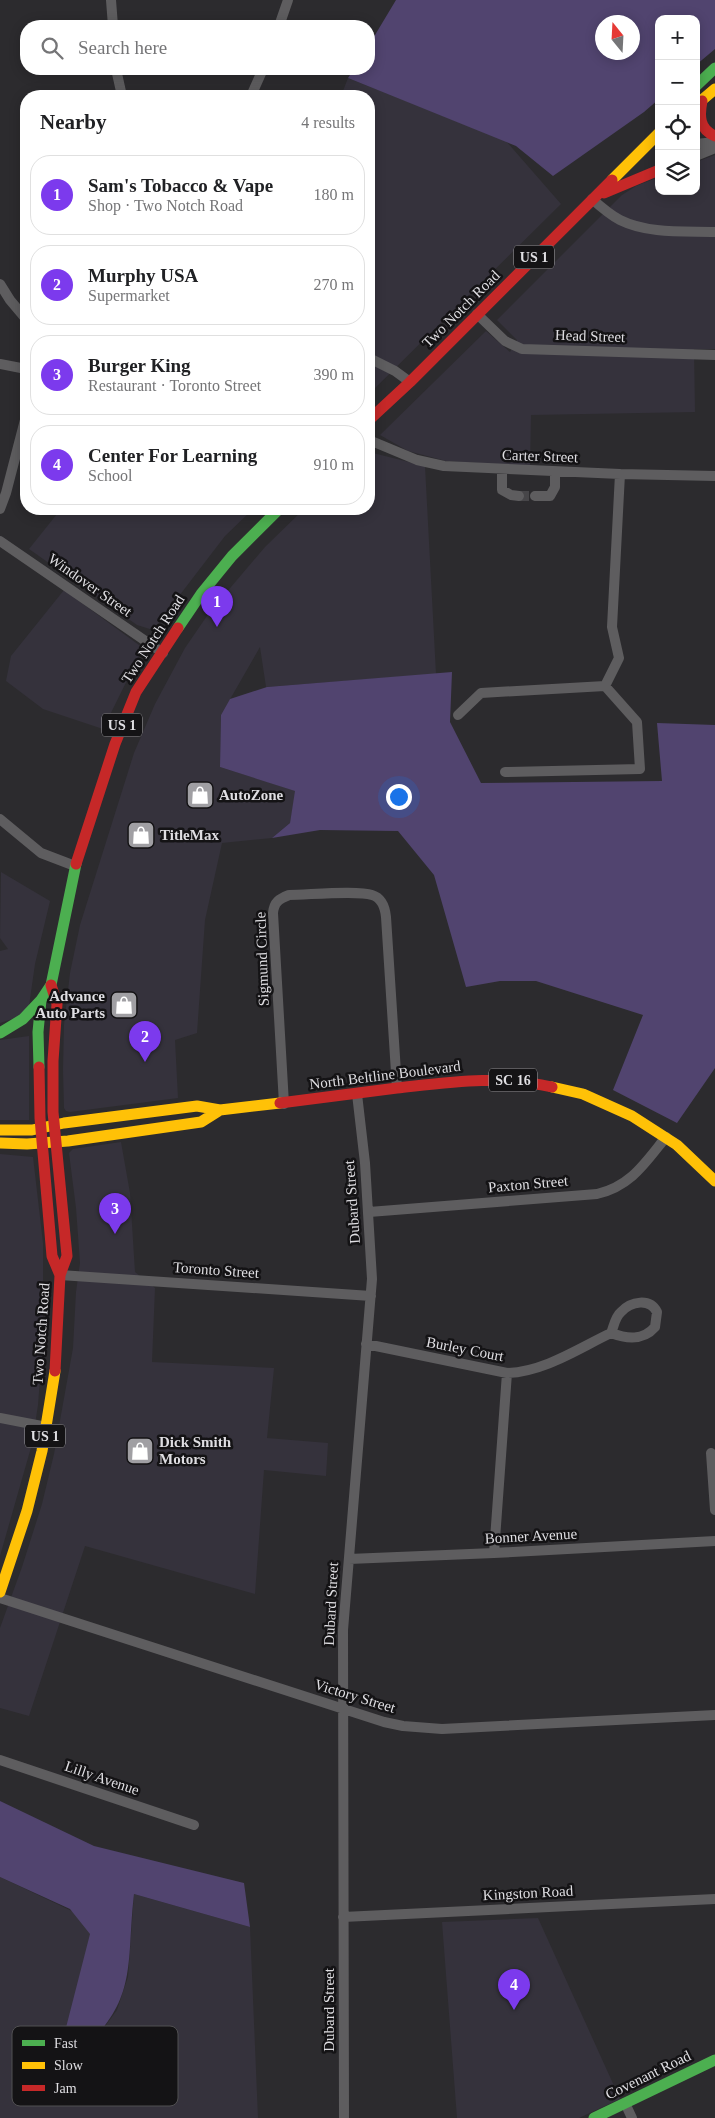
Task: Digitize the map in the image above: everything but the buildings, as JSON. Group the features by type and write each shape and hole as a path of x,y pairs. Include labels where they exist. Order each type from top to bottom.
{"main road":[{"path":"700,82 715,68"},
{"path":"700,102 715,89"},
{"path":"699,105 702,124 707,132 715,136"},
{"name":"Two Notch Road","path":"375,414 410,382 655,138"},
{"path":"592,199 655,171"},
{"name":"Two Notch Road","path":"60,1275 52,1256 41,1147 36,1129 29,1032 41,1000 51,985 74,866 114,744 136,692 182,620 220,570 273,515"},
{"name":"Two Notch Road","path":"0,1592 4,1567 31,1498 47,1427 57,1345 60,1275 67,1256 53,1112 53,1061 57,1004 51,985"},
{"path":"1,1032 26,1018 41,1000"},
{"path":"1,1032 29,1032"},
{"name":"North Beltline Boulevard","path":"0,1130 36,1129 197,1106 220,1110 284,1104 469,1080 507,1080 544,1084 599,1100 632,1116 666,1137 713,1175"},
{"path":"0,1142 41,1147 56,1142 201,1122 220,1110"},
{"name":"Covenant Road","path":"594,2118 715,2060"}],"street":[{"path":"111,0 113,20"},
{"path":"281,20 288,0"},
{"path":"117,75 121,90"},
{"path":"254,90 260,75"},
{"path":"700,144 715,142"},
{"path":"700,154 715,148"},
{"path":"592,199 614,217 638,226 667,231 715,232"},
{"path":"0,284 20,312"},
{"name":"Head Street","path":"477,314 505,341 522,348 715,356"},
{"path":"375,361 395,371 410,382"},
{"path":"0,364 20,368"},
{"path":"0,509 20,439"},
{"name":"Carter Street","path":"375,442 417,460 444,466 555,472 715,476"},
{"path":"502,470 502,490 511,495 519,496"},
{"path":"535,496 550,496 555,487 555,472"},
{"path":"605,686 619,658 612,627 620,474"},
{"name":"Windover Street","path":"0,541 162,653"},
{"path":"458,715 481,693 605,686"},
{"path":"505,772 640,769 637,722 605,686"},
{"path":"0,819 41,853 74,866"},
{"name":"Sigmund Circle","path":"284,1104 273,913 274,905 289,895 365,894 378,898 382,902 386,917 397,1088"},
{"name":"Dubard Street","path":"344,2118 343,1621 371,1296 369,1212 364,1147 357,1094"},
{"name":"Paxton Street","path":"369,1212 587,1195 610,1191 624,1184 635,1174 666,1137"},
{"name":"Toronto Street","path":"60,1275 371,1296"},
{"path":"642,1302 655,1308 658,1322 656,1328 646,1336 632,1338 611,1333 620,1312 631,1304 642,1302"},
{"name":"Burley Court","path":"366,1344 508,1373 532,1369 611,1333"},
{"path":"494,1553 508,1373"},
{"path":"0,1418 47,1427"},
{"path":"711,1454 715,1510"},
{"name":"Bonner Avenue","path":"349,1559 715,1541"},
{"name":"Victory Street","path":"0,1598 403,1726 442,1729 715,1715"},
{"name":"Lilly Avenue","path":"0,1760 194,1825"},
{"name":"Kingston Road","path":"343,1917 715,1899"},
{"path":"625,2103 632,2118"}],"shaded area":[{"path":"396,0 715,0 715,49 700,62 700,15 655,15 655,102 644,112 553,176 516,146 348,78 350,75 375,75 375,35"},
{"path":"348,78 506,141 561,204 375,388 375,90 343,90"},
{"path":"715,155 715,349 694,349 695,412 531,415 530,466 446,461 408,451 380,435 486,331 510,352 517,340 497,320 622,195 636,186 655,179 655,195 700,195 700,161"},
{"path":"375,454 425,466 436,674 266,687 260,647 221,715 220,767 296,791 290,823 272,838 222,843 205,920 197,1033 175,1040 178,1098 66,1111 64,1108 63,1070 64,1025 70,973 80,925 134,753 155,704 185,648 209,613 265,547 298,515 375,515"},
{"path":"56,515 247,515 225,536 153,630 137,625 29,549"},
{"path":"64,590 143,648 103,729 43,709 6,681 11,656"},
{"path":"452,672 450,722 481,783 662,781 657,723 715,725 715,1068 677,1123 613,1090 643,1015 536,981 500,981 466,987 434,875 398,831 320,830 272,838 290,823 295,791 220,767 221,715 230,699 267,687"},
{"path":"1,872 50,901 35,964 29,1006 21,1016 0,1023 0,951 8,949 0,938"},
{"path":"29,1036 29,1120 0,1120 0,1040"},
{"path":"121,1142 130,1193 135,1272 155,1288 152,1362 274,1368 267,1438 328,1443 326,1476 264,1470 255,1594 85,1546 29,1716 0,1708 0,1628 42,1504 54,1454 73,1348 76,1292 80,1263 69,1153 73,1149"},
{"path":"0,1154 33,1157 43,1243 43,1340 38,1405 32,1444 0,1556"},
{"path":"0,1801 94,1846 244,1883 250,1927 134,1894 129,1961 121,1998 104,2026 66,2026 90,1934 70,1909 0,1877"},
{"path":"0,1877 93,1921 82,2026 12,2026 12,2106 178,2106 178,2026 105,2026 117,2010 128,1977 134,1894 250,1927 258,2118 0,2118"},
{"path":"538,1918 620,2099 579,2118 457,2118 442,1922"}],"tunnel":[{"path":"519,496 535,496"}],"traffic: fast":[{"path":"700,82 715,68"},
{"path":"178,628 201,594 232,556 273,515"},
{"path":"39,1067 38,1032 41,1000 51,985 76,864"},
{"path":"0,1033 23,1019 41,1000"},
{"path":"594,2118 715,2060"}],"traffic: slow":[{"path":"700,102 715,89"},
{"path":"612,180 655,137"},
{"path":"552,1087 583,1094 632,1116 677,1145 715,1181"},
{"path":"0,1130 32,1130 64,1123 197,1106 220,1110 280,1103"},
{"path":"0,1143 27,1144 68,1141 201,1122 220,1110"},
{"path":"0,1592 27,1511 42,1451 55,1371"}],"traffic: jam":[{"path":"702,101 701,121 706,130 715,136"},
{"path":"604,193 655,172"},
{"path":"375,414 410,382 612,180"},
{"path":"76,864 115,744 136,692 178,628"},
{"path":"51,985 57,1004 53,1061 53,1112 67,1256 60,1275 55,1371"},
{"path":"39,1067 40,1118 52,1256 60,1275"},
{"path":"280,1103 397,1088 474,1081 512,1081 552,1087"}],"place":[{"name":"Sam's Tobacco & Vape","path":"217,627"},
{"name":"AutoZone","path":"200,795"},
{"name":"TitleMax","path":"141,835"},
{"name":"Advance Auto Parts","path":"124,1005"},
{"name":"Murphy USA","path":"145,1062"},
{"name":"Burger King","path":"115,1234"},
{"name":"Dick Smith Motors","path":"140,1451"},
{"name":"Center For Learning","path":"514,2010"}]}
